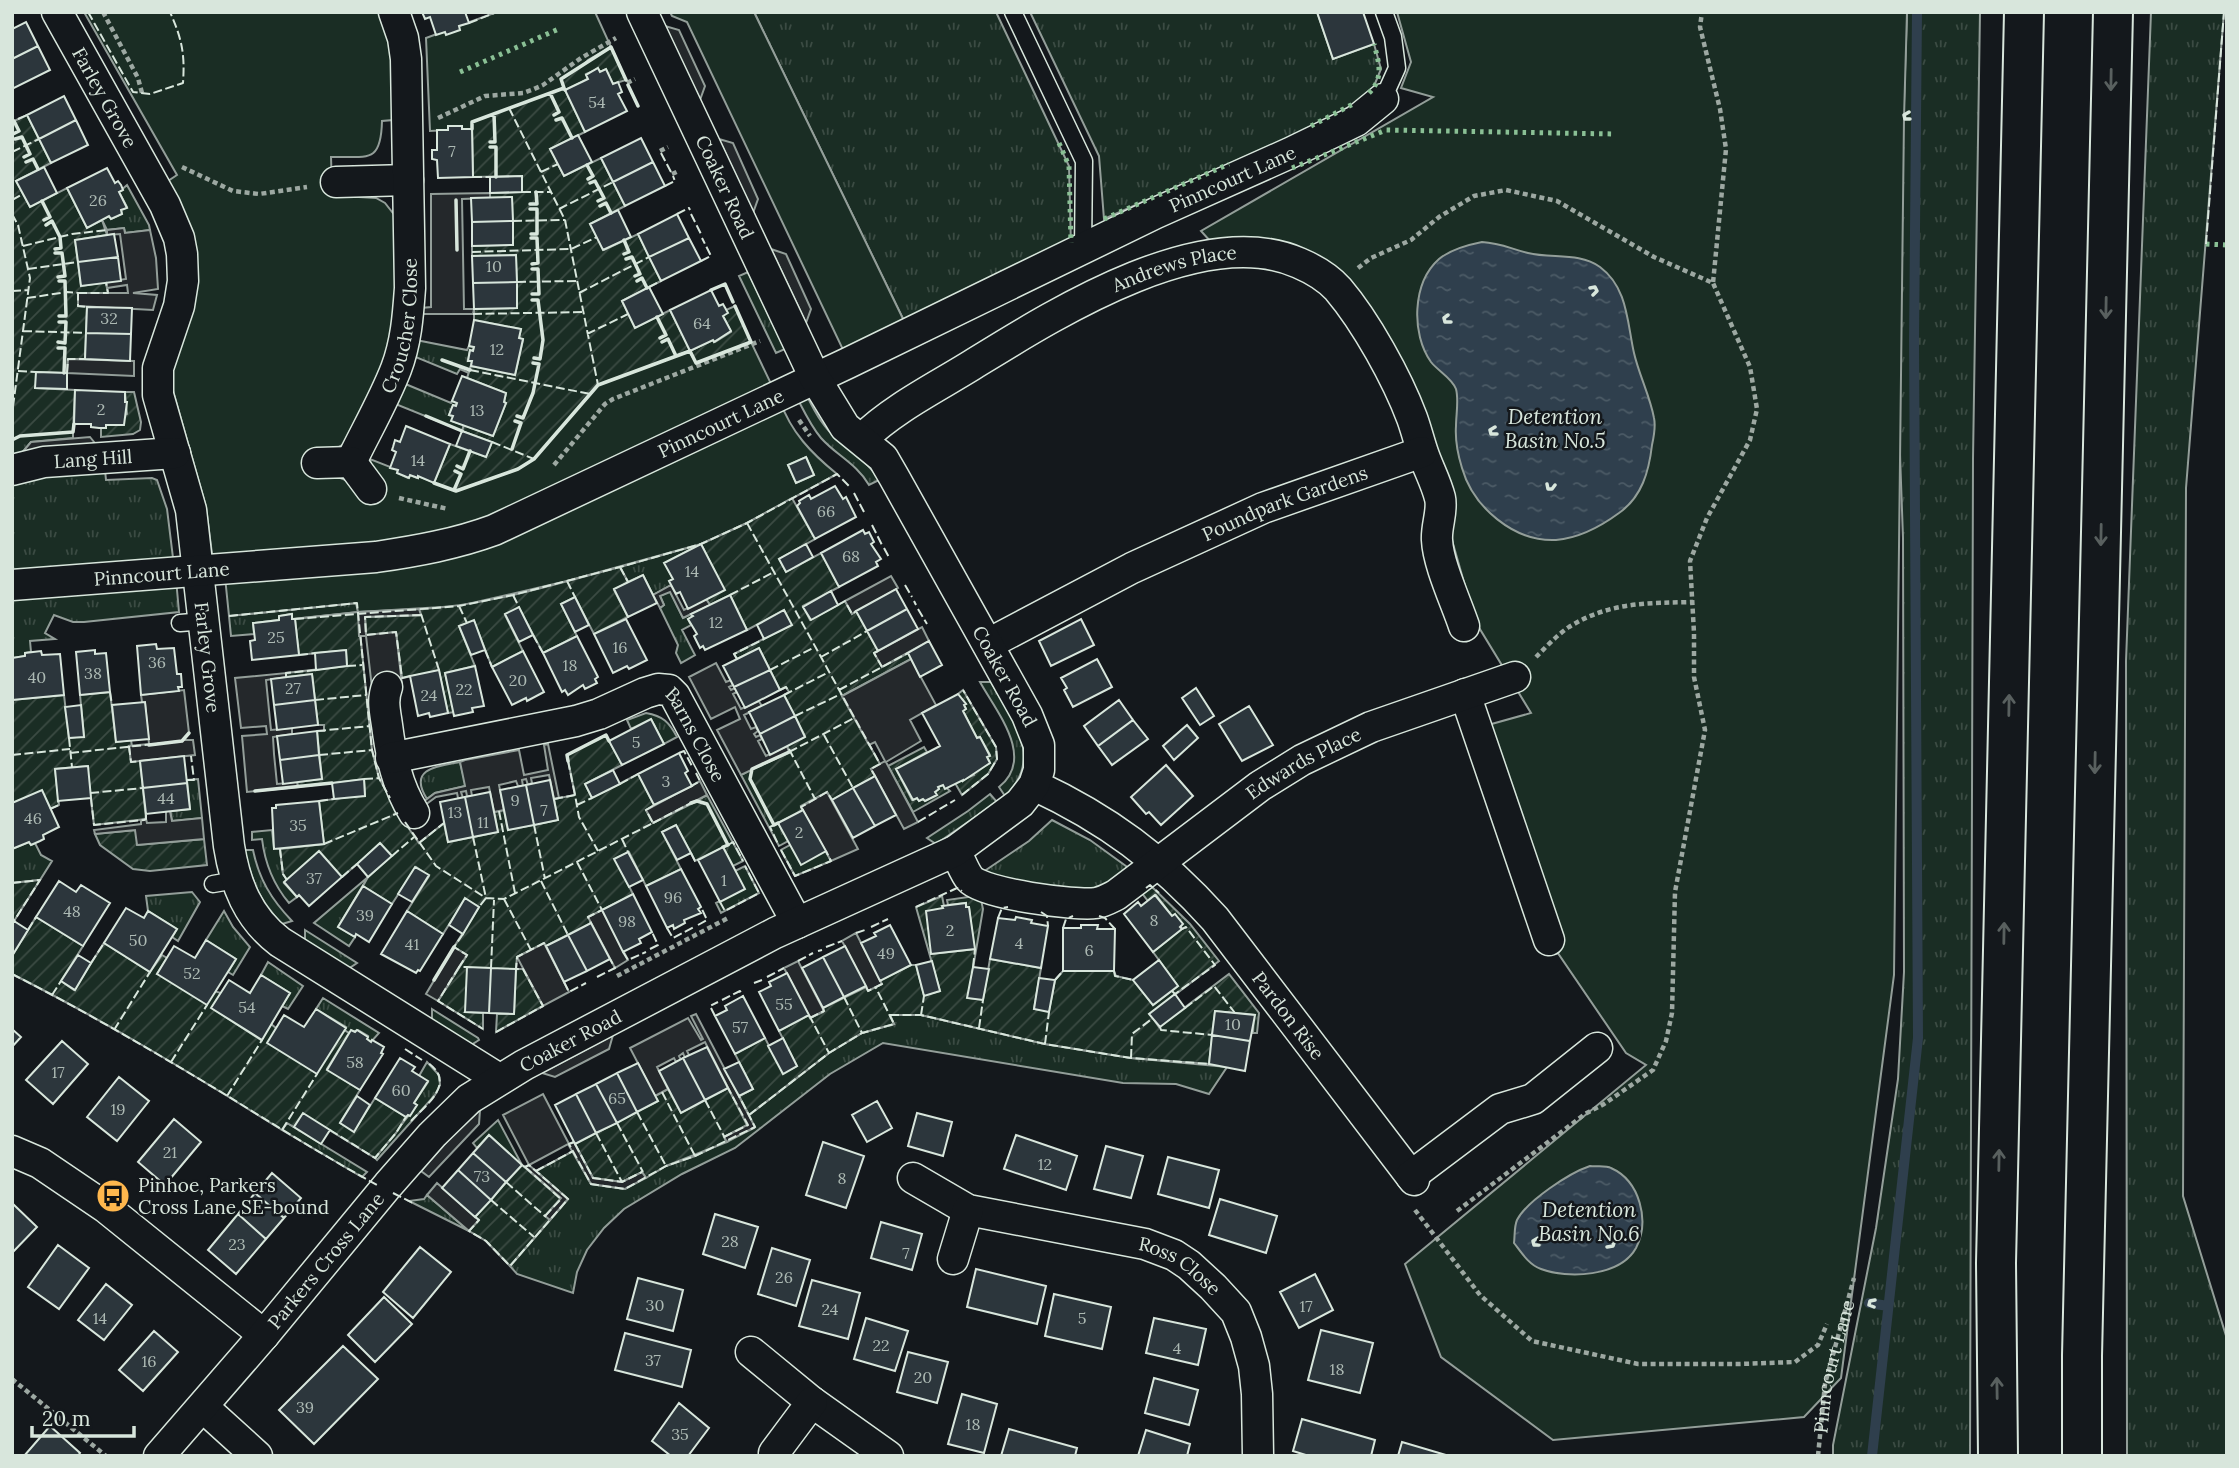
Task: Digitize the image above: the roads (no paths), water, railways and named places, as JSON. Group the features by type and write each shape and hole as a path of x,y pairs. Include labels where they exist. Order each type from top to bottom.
{"highway":[{"path":"1998,1456 1996,1263 2024,12"},
{"path":"2082,1456 2082,1315 2113,12"}],"street":[{"name":"Farley Grove","path":"57,12 165,205 179,238 183,281 178,306 162,353 158,385 191,510 199,570 193,622 229,846 224,882 276,939 499,1079"},
{"name":"Croucher Close","path":"351,462 396,367 404,342 410,288 405,49 394,12"},
{"name":"Coaker Road","path":"388,1185 456,1110 499,1079 797,923 955,850 1020,803 1034,785 1040,760 1035,731 883,458 845,427 815,378 642,12"},
{"name":"Pinncourt Lane","path":"12,585 376,557 422,551 468,540 506,525 974,303 1083,248 1356,121 1383,99"},
{"path":"336,182 408,180"},
{"name":"Andrews Place","path":"862,439 890,415 1054,315 1132,279 1182,262 1220,254 1258,253 1286,257 1312,269 1335,286 1361,322 1400,390 1412,417 1422,452"},
{"path":"1422,452 1440,498 1437,540 1464,626"},
{"name":"Poundpark Gardens","path":"988,644 1132,568 1263,508 1422,452"},
{"name":"Lang Hill","path":"12,470 44,462 175,453"},
{"path":"317,463 351,462 371,489"},
{"name":"Edwards Place","path":"1159,862 1259,786 1302,760 1371,727 1515,677"},
{"path":"387,687 383,697 391,758 404,795 414,813"},
{"name":"Barns Close","path":"391,758 576,721 599,714 645,693 659,689 668,690 674,696 797,923"},
{"path":"1465,694 1549,940"},
{"name":"Pardon Rise","path":"1034,785 1101,820 1159,862 1215,919 1413,1178 1500,1109 1533,1099 1597,1048"},
{"path":"955,850 970,880 976,883 998,892 1074,904 1107,900 1159,862"},
{"name":"Parkers Cross Lane","path":"12,1151 40,1163 105,1207 264,1335"},
{"name":"Ross Close","path":"913,1178 968,1210 1144,1244 1174,1255 1189,1265 1236,1312 1246,1337 1258,1394 1258,1456"},
{"name":"Parkers Cross Lane","path":"159,1456 264,1335 388,1185"},
{"path":"953,1259 968,1210"},
{"path":"751,1352 812,1402 888,1456"},
{"path":"774,1453 812,1402"},
{"path":"203,1406 257,1456"}],"lane":[{"path":"1013,12 1084,161 1083,248"},
{"path":"1383,99 1397,68 1393,37 1384,12"}],"water":[{"name":"Detention Basin No.5","path":"1482,242 1537,255 1592,262 1609,275 1625,306 1636,361 1655,421 1649,464 1639,491 1627,507 1597,527 1565,539 1540,539 1525,535 1497,519 1475,496 1467,482 1458,453 1456,389 1431,362 1420,337 1417,309 1419,295 1430,269 1439,259 1454,250"},
{"name":"Detention Basin No.6","path":"1590,1166 1611,1168 1629,1182 1635,1192 1642,1214 1636,1248 1618,1265 1592,1273 1565,1274 1533,1265 1514,1243 1517,1220 1549,1189"}],"waterway":[{"path":"1872,1456 1918,1038 1914,341 1917,12"},
{"path":"1869,1303 1888,1306"}],"place":[{"name":"Pinhoe, Parkers Cross Lane SE-bound","path":"113,1196"}]}
